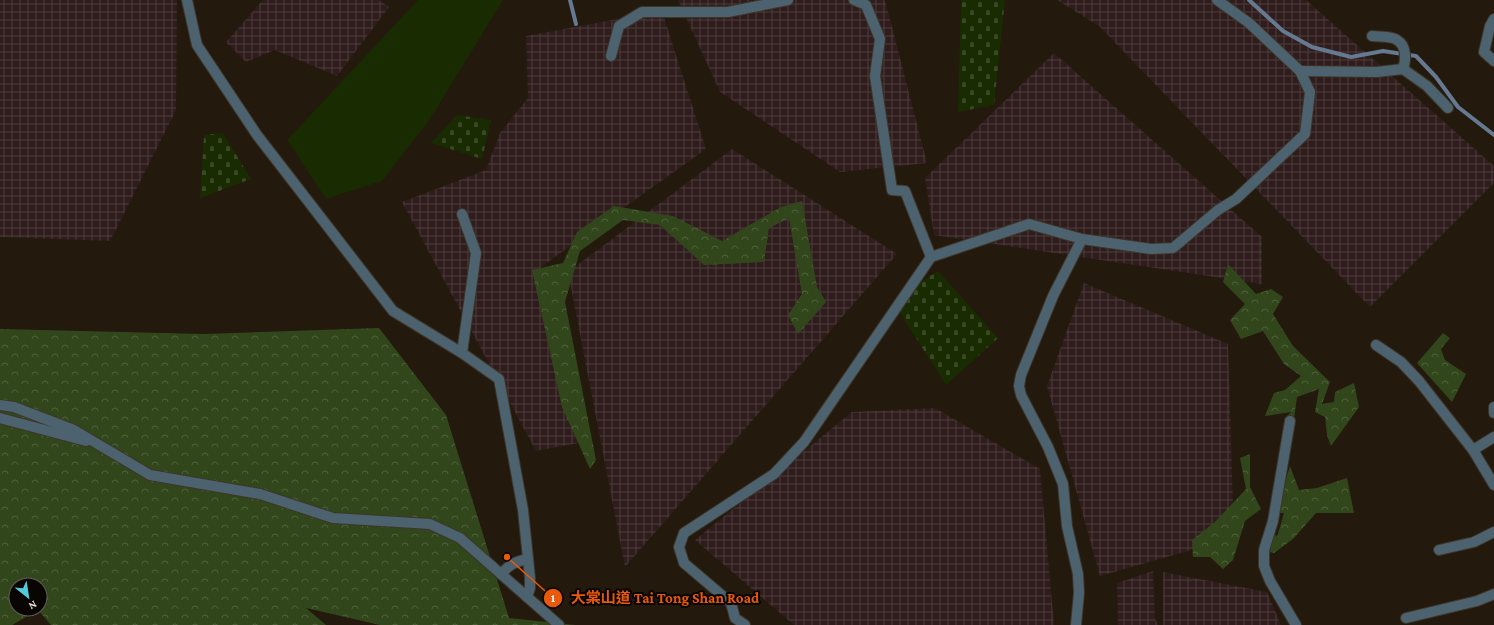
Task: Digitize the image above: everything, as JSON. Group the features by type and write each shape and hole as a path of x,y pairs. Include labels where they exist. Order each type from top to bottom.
{"street":[{"path":"188,0 197,45 257,135 393,311 462,352 499,379 523,510 530,588 527,597"},
{"path":"611,56 619,26 642,12 728,12 788,0"},
{"path":"854,0 866,6 880,39 875,76 892,190 905,191 931,257"},
{"path":"746,625 735,618 731,603 684,563 679,547 684,533 774,474 804,442 931,257 1029,224 1082,239 1151,249 1173,248 1218,210 1236,199 1305,134 1310,92 1300,71 1249,23 1217,0"},
{"path":"1494,19 1490,26 1484,52 1494,61"},
{"path":"1372,36 1397,39 1403,46 1405,64 1448,108"},
{"path":"1300,71 1377,72 1405,64"},
{"path":"462,214 476,253 462,352"},
{"path":"1076,625 1079,593 1078,574 1067,526 1063,484 1058,469 1021,395 1019,386 1021,375 1053,296 1082,239"},
{"path":"1376,345 1411,371 1473,450 1494,485"},
{"path":"0,405 44,417 74,430 150,475 260,494 333,518 430,524 460,538 559,625"},
{"path":"1494,407 1494,413"},
{"path":"0,418 99,445"},
{"path":"1290,421 1272,521 1264,550 1264,566 1270,581 1296,625"},
{"path":"1473,450 1494,437"},
{"path":"1439,550 1474,542 1494,532"},
{"path":"501,574 516,561 528,559"},
{"path":"1406,618 1477,601 1494,594"}],"shaded area":[{"path":"0,0 177,0 176,110 110,241 0,237"},
{"path":"263,0 379,0 389,7 337,76 275,50 246,62 226,42"},
{"path":"678,0 885,0 927,163 840,172 720,92"},
{"path":"1057,0 1306,0 1494,166 1494,183 1370,307 1099,26"},
{"path":"662,11 706,149 541,267 584,442 536,451 402,202 486,170 500,133 528,98 526,36"},
{"path":"1054,53 1262,237 1262,284 934,235 925,178"},
{"path":"732,149 897,254 625,567 568,272"},
{"path":"1084,283 1228,344 1234,538 1100,576 1047,386"},
{"path":"935,408 1040,469 1054,625 794,625 695,540 852,412"},
{"path":"1153,571 1155,619 1158,625 1118,625 1117,583"},
{"path":"1163,572 1267,592 1281,625 1163,625"}],"green space":[{"path":"418,0 503,0 430,119 382,181 326,199 287,140"},
{"path":"961,0 1005,0 994,105 958,112"},
{"path":"457,115 491,120 482,159 431,143"},
{"path":"223,133 251,179 200,198 204,135"},
{"path":"802,201 817,287 826,302 798,334 788,315 802,294 789,218 769,228 764,262 704,265 660,225 623,220 580,251 565,302 596,460 590,469 562,407 532,270 563,263 577,232 614,206 673,216 722,241 781,207"},
{"path":"1228,264 1256,294 1271,289 1283,297 1273,314 1293,346 1330,382 1322,404 1334,402 1335,392 1354,383 1359,407 1331,446 1327,435 1325,417 1315,412 1319,389 1297,397 1290,447 1284,419 1291,412 1265,416 1274,393 1285,390 1301,376 1284,364 1263,331 1241,339 1230,320 1245,304 1223,282"},
{"path":"938,271 998,338 946,385 900,313 915,286"},
{"path":"379,328 446,415 509,618 575,625 380,625 306,608 326,625 51,625 44,617 48,617 48,577 8,577 8,617 26,617 12,625 0,625 0,329 204,334"},
{"path":"1443,333 1450,338 1441,349 1445,360 1466,374 1452,402 1417,363"},
{"path":"1250,454 1250,487 1261,509 1245,521 1233,560 1223,569 1210,557 1193,557 1192,540 1215,522 1246,489 1240,458"},
{"path":"1290,466 1299,490 1317,488 1347,478 1354,513 1316,513 1293,539 1274,553 1270,552 1273,532 1277,537 1284,513 1278,513 1282,492"}],"waterway":[{"path":"570,0 576,24"},
{"path":"1249,0 1283,31 1312,47 1351,57 1383,51 1416,56 1436,77 1458,107 1494,135"}],"place":[{"name":"大棠山道 Tai Tong Shan Road","path":"507,557"}]}
